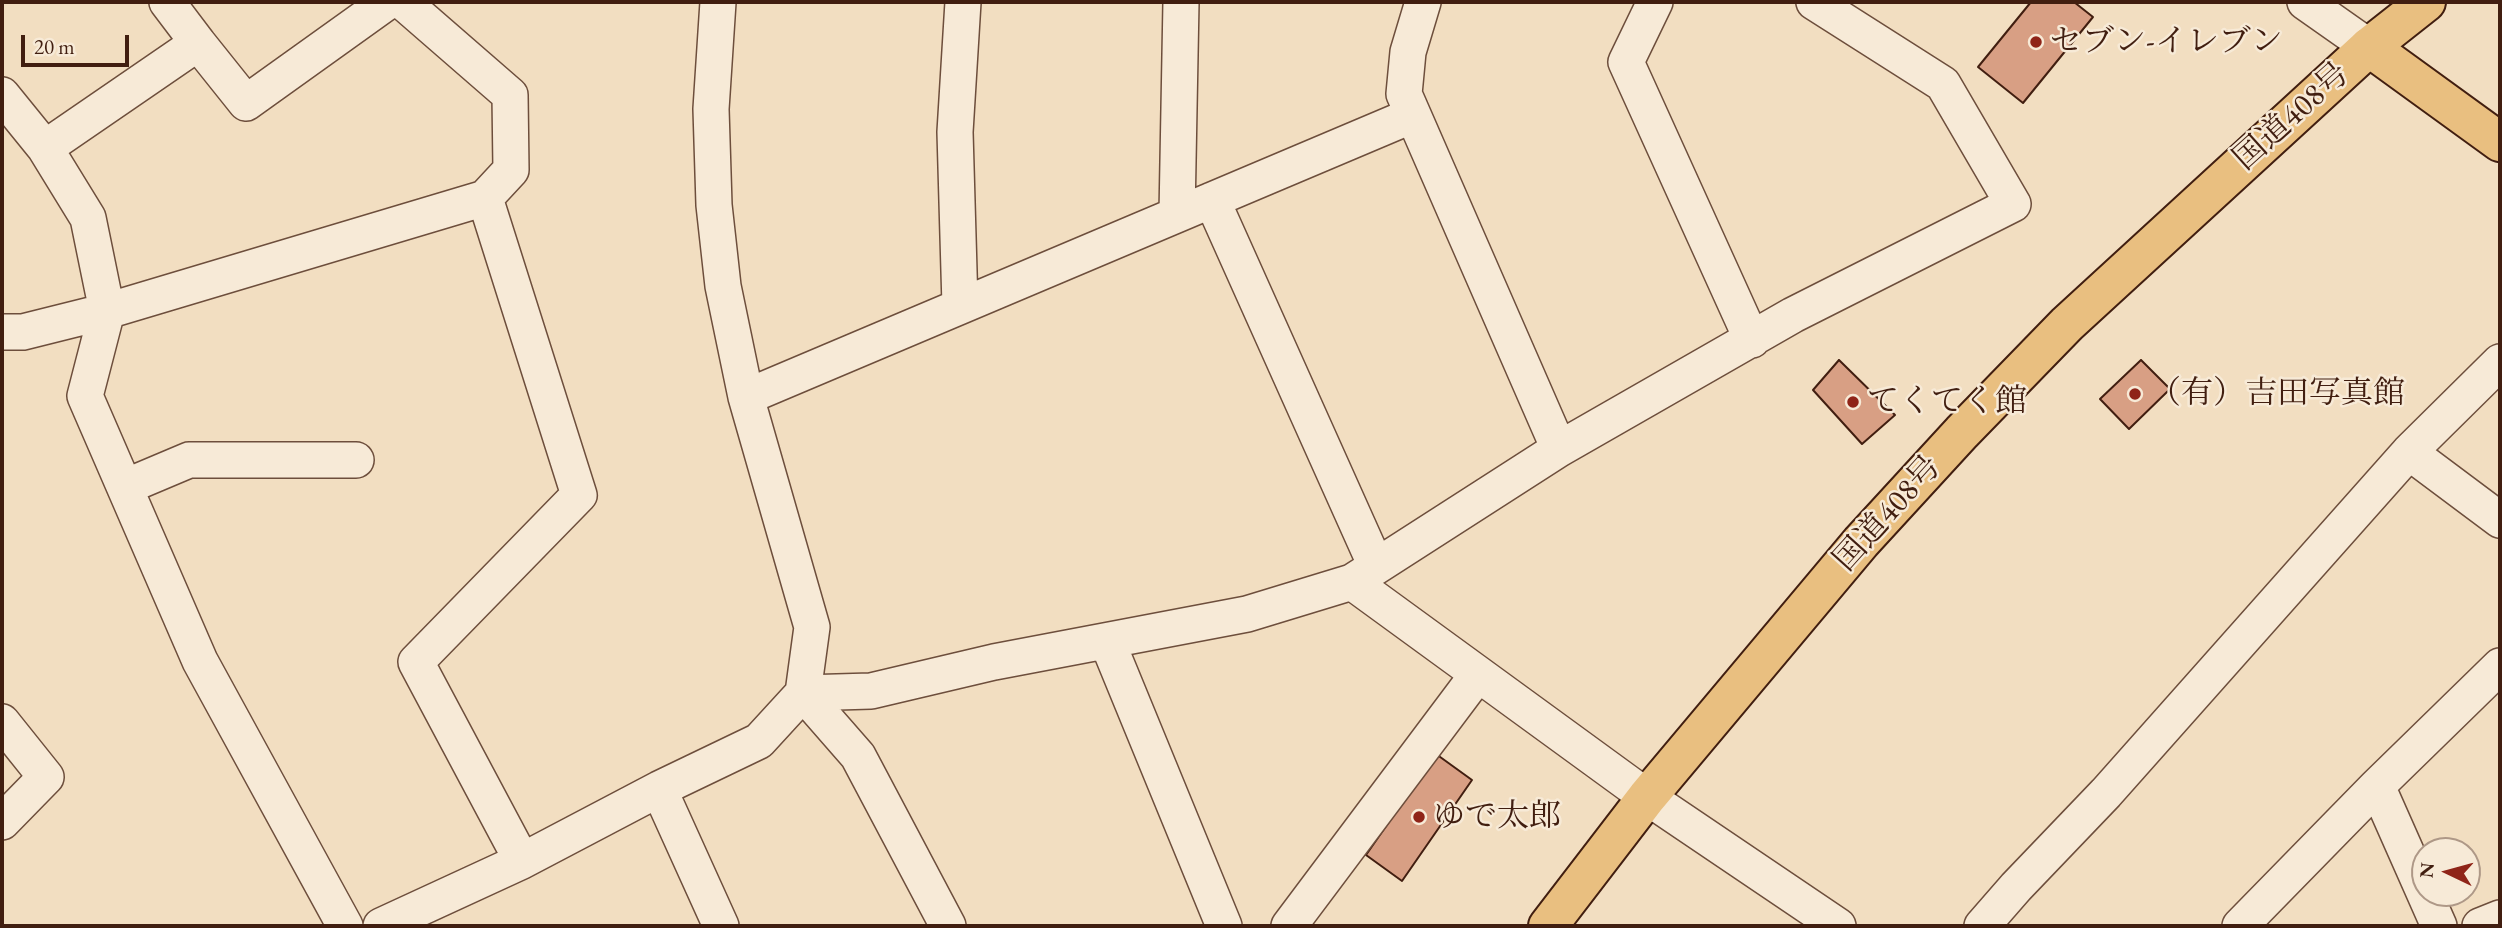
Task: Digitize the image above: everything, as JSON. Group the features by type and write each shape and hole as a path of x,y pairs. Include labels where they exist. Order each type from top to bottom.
{"main road":[{"name":"国道408号","path":"1548,926 1647,797 1861,542 1962,432 2067,324 2369,47 2426,2"},
{"path":"2369,47 2500,142"}],"street":[{"path":"167,2 246,103 387,2"},
{"path":"2,332 23,332 107,312 485,198 512,170 510,95 403,2"},
{"path":"381,926 522,860 759,741 803,693 812,627 746,397 723,286 714,205 711,109 718,2"},
{"path":"960,306 955,132 962,2"},
{"path":"1177,214 1181,2"},
{"path":"1423,2 1408,52 1404,94 1559,449"},
{"path":"1655,2 1626,62 1752,340"},
{"path":"803,693 871,691 994,662 1247,614 1364,574 1559,449 1793,315 2013,204 1943,84 1814,2"},
{"path":"2305,2 2369,47"},
{"path":"45,148 198,43"},
{"path":"2,94 45,148 88,218 107,312 85,396 200,661 345,926"},
{"path":"746,397 1413,115"},
{"path":"485,198 579,495 416,662 522,860"},
{"path":"1212,200 1364,574 1478,674 1647,797 1838,926"},
{"path":"1982,926 2015,887 2106,793 2409,452 2500,362"},
{"path":"2409,452 2500,520"},
{"path":"125,487 190,460 356,460"},
{"path":"1107,640 1224,926"},
{"path":"2241,926 2500,666"},
{"path":"1289,926 1478,674"},
{"path":"803,693 858,756 948,926"},
{"path":"2,722 46,778 2,822"},
{"path":"2378,786 2439,926"},
{"path":"659,789 721,926"},
{"path":"2480,926 2500,918"}],"building":[{"name":"セブン-イレブン","path":"2031,2 2074,2 2093,17 2023,103 1978,67"},
{"name":"てくてく館","path":"1839,360 1895,415 1862,444 1813,390"},
{"name":"（有）吉田写真館","path":"2141,360 2170,389 2129,429 2100,399"},
{"name":"ゆで太郎","path":"1436,754 1472,780 1402,881 1366,855"}],"place":[{"name":"セブン-イレブン","path":"2036,42"},
{"name":"（有）吉田写真館","path":"2135,394"},
{"name":"てくてく館","path":"1853,402"},
{"name":"ゆで太郎","path":"1419,817"}]}
